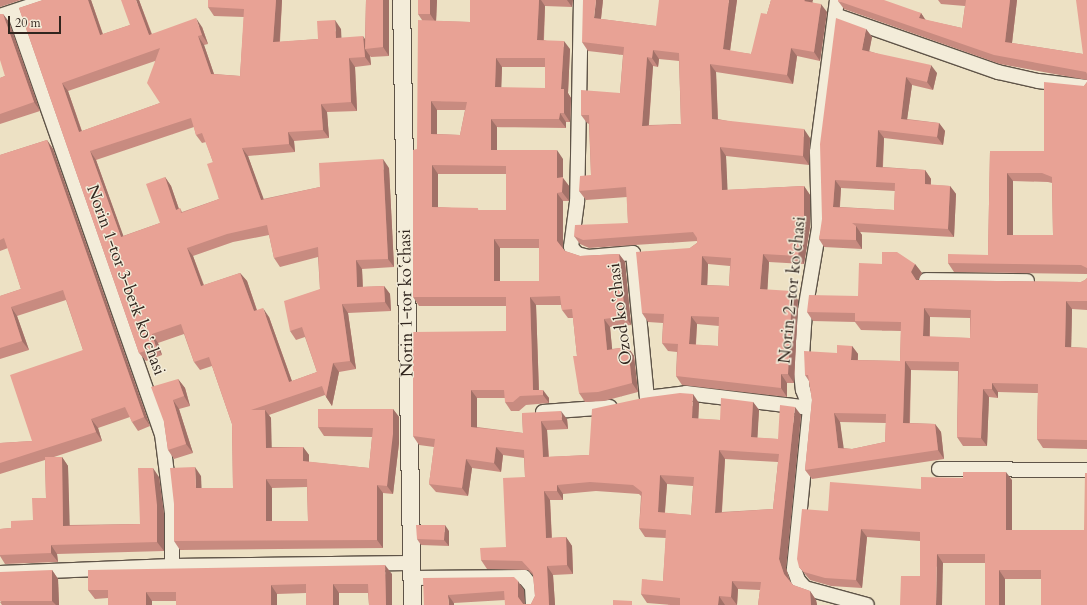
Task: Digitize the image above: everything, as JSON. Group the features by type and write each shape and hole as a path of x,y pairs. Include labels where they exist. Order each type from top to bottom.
{"street":[{"path":"0,16 48,0"},
{"name":"Norin 1-tor koʻchasi","path":"401,0 410,570 412,605"},
{"name":"Ozod koʻchasi","path":"581,0 577,202 571,247 577,254 588,257 633,253 647,398"},
{"name":"Norin 2-tor koʻchasi","path":"837,0 817,152 819,228 805,311 801,365 803,390 810,408 794,569 798,580 805,588 867,605"},
{"name":"Norin 1-tor 3-berk koʻchasi","path":"14,12 162,434 172,513 172,566"},
{"path":"835,15 998,72 1038,81 1087,87"},
{"path":"633,253 648,252"},
{"path":"926,280 1041,282"},
{"path":"527,413 605,409 647,398 686,393 810,408"},
{"path":"939,469 1087,470"},
{"path":"0,573 172,566 410,570 524,577 532,587 533,605"}],"building":[{"path":"43,0 88,0 100,35 130,25 121,0 136,0 149,35 196,18 202,35 198,36 211,74 240,76 244,9 208,7 208,0 276,0 273,42 318,39 317,21 335,20 336,38 363,36 365,57 349,58 351,102 321,104 323,130 288,132 289,144 242,148 261,200 320,187 319,163 383,159 388,259 356,260 357,287 384,286 385,302 342,304 350,361 333,363 326,397 322,386 251,410 265,410 266,448 303,447 303,461 369,468 373,428 318,427 318,409 393,409 393,434 387,486 377,485 377,540 174,541 174,504 170,468 195,467 196,488 233,488 232,424 209,357 194,362 181,324 152,334 156,347 139,353 19,8","holes":["160,48 147,83 160,103 79,132 62,83","191,118 196,135 202,133 213,162 207,164 219,199 181,213 180,208 176,210 165,177 146,184 160,223 121,237 90,151","267,225 274,258 318,247 320,289 284,301 290,331 302,327 317,372 289,382 263,308 254,311 240,273 201,286 187,248 227,234","266,479 307,479 308,521 266,521"]},
{"path":"366,0 383,0 383,47 365,49"},
{"path":"418,0 430,0 430,14 418,14"},
{"path":"470,0 539,0 537,40 564,41 561,89 564,89 564,113 560,113 559,119 491,119 491,150 557,150 557,178 563,177 562,192 557,193 557,241 565,251 580,256 619,254 625,316 604,319 607,350 628,347 632,383 598,392 579,393 573,356 577,356 572,309 562,310 560,296 530,297 533,390 543,390 543,395 520,396 513,402 505,402 504,390 471,390 471,427 523,433 522,413 561,411 562,420 541,421 543,457 589,455 592,409 643,398 680,393 693,394 692,418 720,420 721,398 753,402 751,437 778,439 780,405 795,407 779,559 784,574 793,585 810,591 811,605 758,605 761,582 732,581 731,597 719,596 718,605 680,605 680,598 641,594 642,579 663,581 666,530 639,528 642,492 633,485 590,482 557,485 557,491 544,491 546,538 566,537 567,565 547,566 549,605 505,605 504,591 448,595 449,605 424,605 423,578 514,577 518,581 518,597 523,604 531,604 535,596 533,573 522,561 481,560 480,548 506,547 503,478 525,477 524,450 496,447 494,463 466,459 462,488 429,484 435,439 413,436 413,332 506,331 506,297 413,297 413,150 417,149 418,20 470,22","holes":["496,58 545,58 545,88 495,87","431,101 467,102 460,135 431,134","432,165 506,166 506,210 478,210 478,208 432,207","494,239 539,239 539,281 494,281","719,450 779,454 773,509 715,513","660,475 694,477 691,515 658,512"]},
{"path":"583,0 596,0 594,18 656,26 659,0 729,0 723,49 751,54 761,13 767,14 771,0 805,0 804,1 821,4 814,52 791,48 787,75 710,64 712,119 804,129 803,156 720,147 722,190 804,186 804,219 798,256 763,254 760,289 792,291 788,374 781,374 781,388 676,376 678,344 662,343 664,314 642,313 636,252 690,248 697,243 697,238 693,232 583,240 574,236 575,225 628,223 626,187 579,191 580,176 591,175 589,115 581,115 581,90 620,93 624,47 582,42","holes":["653,50 679,53 681,124 642,126 647,57 652,58","702,256 731,258 729,286 701,285","691,316 719,317 718,346 689,344"]},
{"path":"838,0 884,0 921,13 919,18 962,28 966,0 1010,0 1005,42 1083,54 1076,0 1087,0 1087,74 1086,72 994,55"},
{"path":"0,14 3,14 34,102 0,114 0,78 5,76 0,60"},
{"path":"836,18 866,29 862,50 931,65 927,82 906,77 901,119 939,123 937,137 878,130 876,167 925,170 925,184 950,186 948,229 852,223 856,226 856,240 819,239 822,219 820,144","holes":["835,180 895,183 894,210 833,207"]},
{"path":"1044,82 1084,86 1087,82 1087,268 1081,265 948,263 948,254 988,255 990,151 1044,151","holes":["1007,173 1042,173 1052,177 1053,235 1007,235"]},
{"path":"47,140 144,417 132,422 125,407 91,419 96,432 0,463 0,443 32,441 10,375 83,350 63,290 11,307 22,341 0,348 0,296 21,289 4,238 0,240 0,155"},
{"path":"882,252 897,252 915,264 911,272 916,280 1081,282 1087,278 1087,301 1066,301 1065,347 1087,348 1087,440 1037,439 1038,384 992,383 992,389 983,389 981,438 957,437 959,362 905,361 903,423 935,424 938,450 805,470 812,400 808,375 805,375 804,351 837,353 837,345 852,346 851,360 900,361 901,322 855,321 855,313 807,312 809,295 858,296 859,263 882,264","holes":["924,308 971,310 970,338 923,336","834,413 886,414 885,442 852,449 838,448"]},
{"path":"178,379 184,396 173,400 186,444 168,450 164,422 151,387"},
{"path":"45,457 62,457 63,526 140,524 138,468 153,468 157,505 157,542 51,545 51,553 0,555 0,529 11,528 11,521 33,520 32,498 46,498"},
{"path":"963,472 1006,472 1006,530 1084,530 1085,473 1087,473 1087,605 1041,605 1041,570 999,570 999,605 985,605 985,554 937,554 936,605 900,605 901,576 920,576 920,532 861,529 856,580 825,578 804,572 799,567 797,559 802,509 828,511 830,482 921,489 921,477 963,478"},
{"path":"416,525 445,525 444,540 417,539"},
{"path":"385,565 386,605 369,605 368,584 333,584 333,605 306,605 306,584 271,585 271,605 176,605 176,592 146,592 146,605 108,605 108,590 88,590 88,570"},
{"path":"52,570 52,601 0,601 0,572"},
{"path":"613,600 632,601 632,605 613,605"}]}
